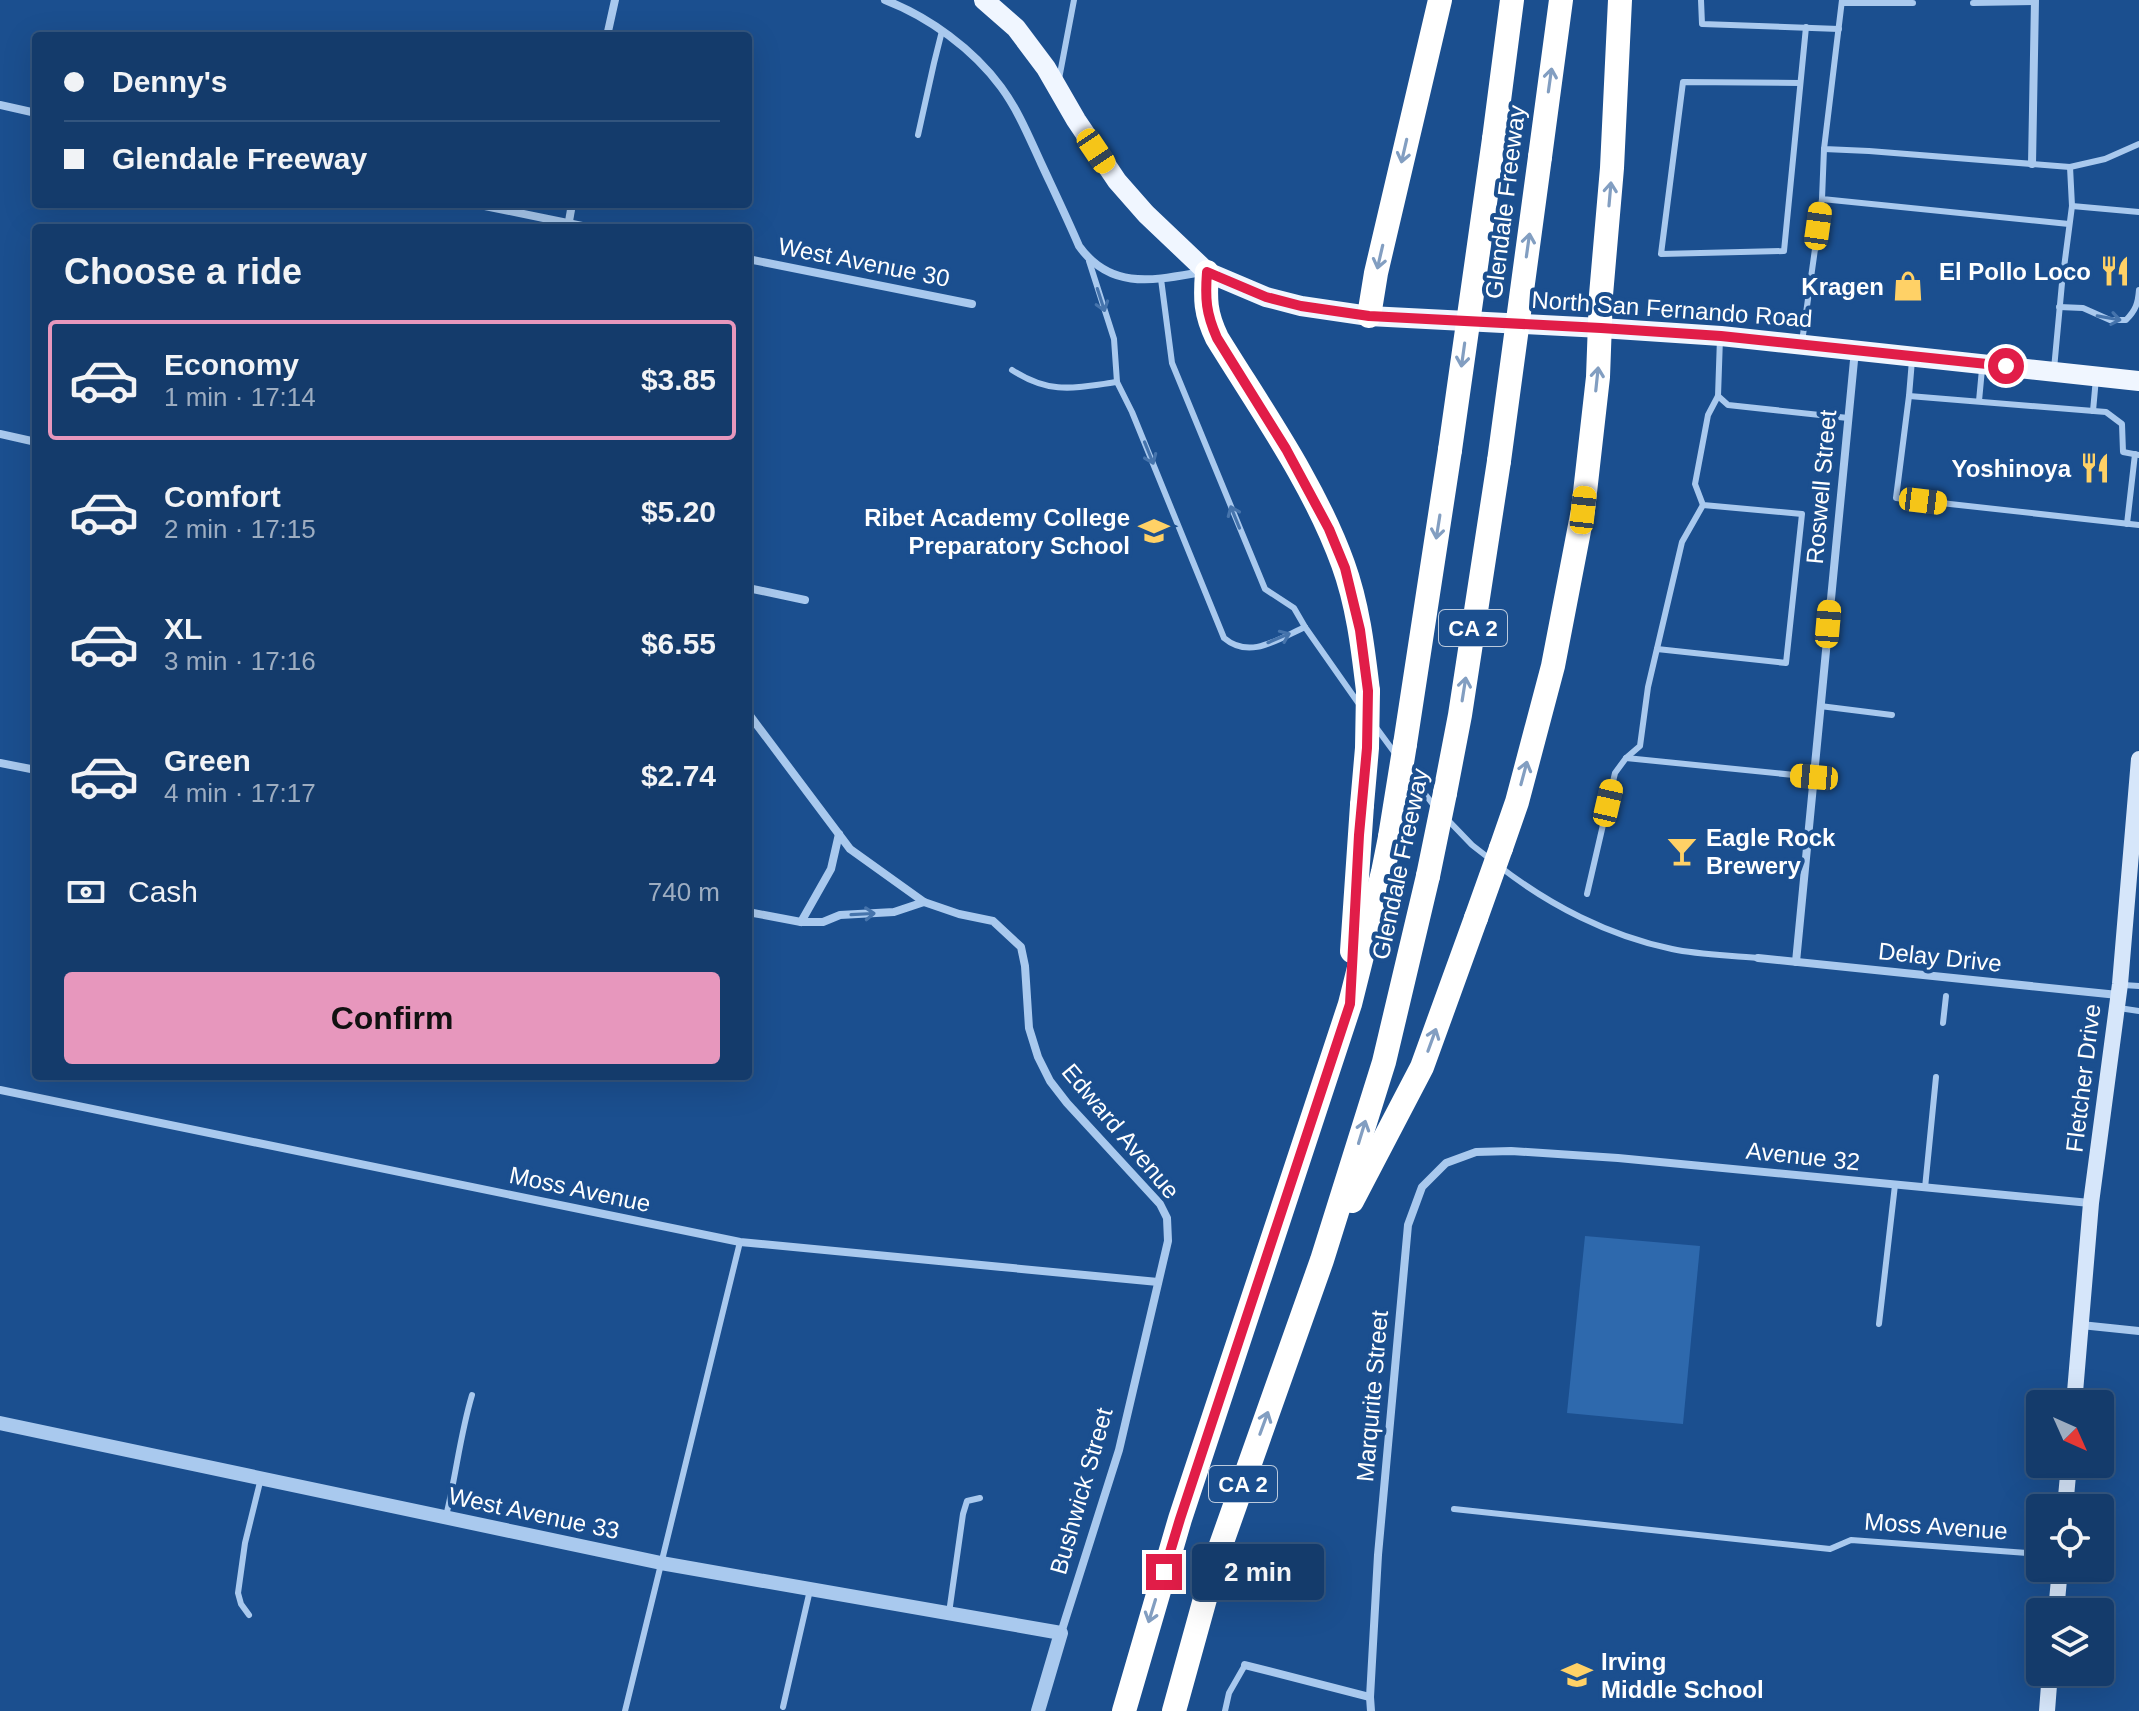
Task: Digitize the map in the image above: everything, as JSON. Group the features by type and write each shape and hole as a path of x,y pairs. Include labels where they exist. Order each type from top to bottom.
{"highway":[{"path":"1369,316 1440,0"},
{"name":"Glendale Freeway","path":"1124,1711 1180,1519 1350,1004 1383,872 1450,450 1512,0"},
{"name":"Glendale Freeway","path":"1174,1711 1216,1559 1322,1260 1384,1062 1428,876 1460,715 1499,461 1561,0"},
{"path":"1322,1260 1422,1067 1517,802 1553,666 1583,510 1598,377 1620,0"},
{"path":"1207,272 1205,302 1208,319 1286,449 1329,529 1345,568 1360,630 1368,691 1367,748 1350,1004"}],"main road":[{"name":"North San Fernando Road","path":"984,0 1016,28 1046,68 1117,181 1155,223 1207,272 1266,297 1301,306 1369,316 1721,336 2139,381"},
{"name":"Fletcher Drive","path":"2075,1390 2091,1203 2118,996 2139,759"},
{"path":"2047,1711 2049,1686"}],"street":[{"path":"608,32 615,0"},
{"path":"885,0 942,31 988,70 1012,104 1089,261 1126,278 1144,280 1207,272"},
{"path":"2032,164 2035,1"},
{"path":"0,105 32,112"},
{"path":"492,208 560,224"},
{"name":"West Avenue 30","path":"752,260 972,304"},
{"name":"Roswell Street","path":"1796,962 1855,350"},
{"path":"0,434 32,441"},
{"path":"752,589 805,600"},
{"name":"Edward Avenue","path":"752,718 850,849 924,902 993,921 1021,947 1029,1028 1050,1081 1160,1204 1167,1218 1168,1241 1158,1282"},
{"path":"0,763 32,769"},
{"path":"801,922 831,869 839,834"},
{"path":"752,913 801,922 823,922 840,915 894,912 924,902"},
{"name":"Delay Drive","path":"1758,958 2118,996"},
{"name":"Moss Avenue","path":"0,1090 740,1242 1158,1282"},
{"name":"Avenue 32","path":"1511,1151 1618,1158 2091,1203"},
{"name":"Marqurite Street","path":"1371,1711 1378,1555 1408,1225 1422,1187 1446,1163 1476,1152 1511,1151"},
{"name":"Bushwick Street","path":"1038,1711 1119,1450 1158,1282"},
{"path":"2081,1325 2139,1331"},
{"name":"West Avenue 33","path":"0,1423 661,1563 1061,1633"},
{"path":"1245,1665 1370,1697"}],"lane":[{"path":"1058,87 1074,0"},
{"path":"1701,0 1702,24 1839,29"},
{"path":"1973,3 2035,1"},
{"path":"1802,345 1822,199 1824,149 1842,2 1913,3"},
{"path":"1800,83 1683,82 1661,254 1784,251 1806,27"},
{"path":"918,135 942,31"},
{"path":"1824,149 2070,167 2105,159 2139,144"},
{"path":"2054,372 2072,206 2070,167"},
{"path":"1822,199 2069,224"},
{"path":"2072,206 2139,212"},
{"path":"1089,261 1114,339 1117,382 1224,638 1233,645 1251,649 1305,627"},
{"path":"1161,279 1172,363 1265,589 1294,608 1429,800 1472,845 1520,883 1577,915 1617,934 1673,949 1758,958"},
{"path":"2059,307 2083,308 2110,320 2126,320 2138,304 2139,290"},
{"path":"1703,505 1695,484 1708,415 1718,396 1721,336"},
{"path":"1913,356 1896,498 2139,525"},
{"path":"1979,401 1983,364"},
{"path":"1012,370 1039,385 1056,389 1117,382"},
{"path":"2093,411 2096,377"},
{"path":"1718,396 1728,405 1848,418"},
{"path":"1909,396 2106,412 2122,424 2123,452 2137,454 2127,524"},
{"path":"1657,649 1786,663 1802,514 1703,505"},
{"path":"1587,894 1615,773 1640,746 1648,687 1682,542 1703,505"},
{"path":"1820,706 1892,715"},
{"path":"1626,758 1814,777"},
{"path":"2139,986 2118,996 2139,1011"},
{"path":"1943,1023 1946,996"},
{"path":"1925,1188 1936,1077"},
{"path":"1879,1324 1895,1185"},
{"path":"625,1711 740,1242"},
{"path":"445,1517 472,1395"},
{"path":"249,1615 238,1593 245,1543 261,1478"},
{"path":"949,1613 963,1514 967,1501 980,1498"},
{"name":"Moss Avenue","path":"1454,1509 1830,1549 1851,1540 2026,1553"},
{"path":"783,1707 811,1589"},
{"path":"1225,1711 1229,1693 1245,1665"}],"shaded area":[{"path":"1585,1236 1700,1246 1683,1424 1567,1413"}],"place":[{"name":"El Pollo Loco","path":"2115,271"},
{"name":"Kragen","path":"1908,286"},
{"name":"Yoshinoya","path":"2095,468"},
{"name":"Ribet Academy College Preparatory School","path":"1154,531"},
{"name":"Eagle Rock Brewery","path":"1682,851"},
{"name":"Irving Middle School","path":"1577,1675"}],"route":[{"path":"1164,1572 1350,1004 1367,748 1368,691 1360,630 1345,568 1329,529 1286,449 1208,319 1205,302 1207,272 1266,297 1301,306 1369,316 1721,336 2006,366"}]}
